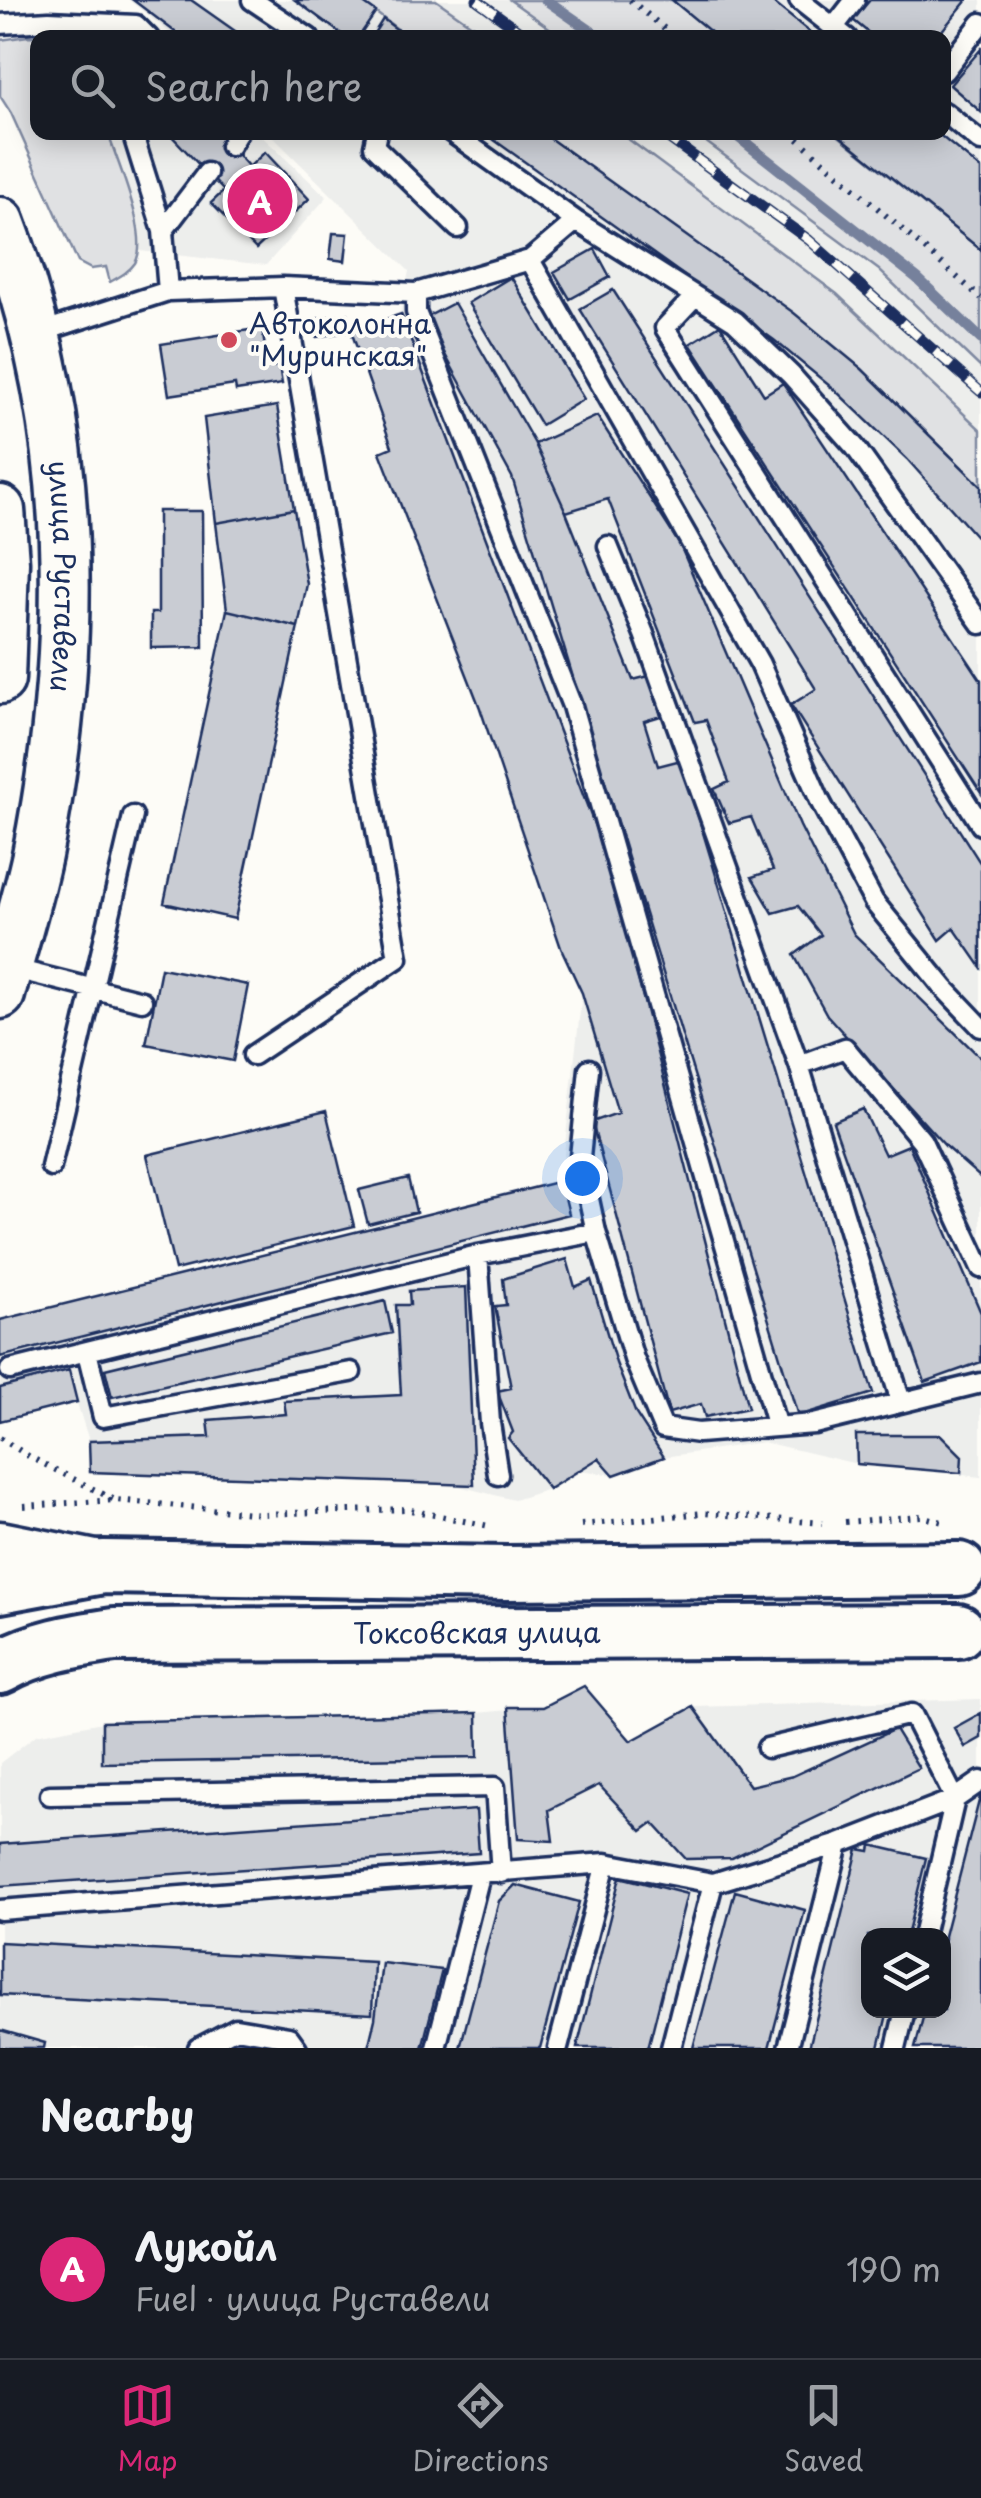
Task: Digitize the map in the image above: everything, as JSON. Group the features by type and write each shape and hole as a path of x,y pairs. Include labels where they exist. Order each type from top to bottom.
{"main road":[{"name":"улица Руставели","path":"0,222 37,334 50,401 66,562 65,635 53,759 39,842 4,981"},
{"name":"улица Руставели","path":"0,510 4,562 0,680"},
{"path":"10,1526 103,1567"},
{"path":"0,1586 103,1567 506,1573 955,1547"},
{"name":"Токсовская улица","path":"0,1666 24,1654 69,1641 114,1635 958,1631"}],"lane":[{"path":"252,0 298,30"},
{"path":"799,0 837,30"},
{"path":"841,30 855,0"},
{"path":"49,21 57,30"},
{"path":"0,24 49,21 136,25 141,30"},
{"path":"951,62 981,23"},
{"path":"951,118 981,142"},
{"path":"135,140 163,231 168,292"},
{"path":"375,140 374,146 458,228"},
{"path":"462,140 576,220 735,321 792,375 855,447 981,624"},
{"path":"163,231 206,173"},
{"path":"37,334 168,292 283,287 416,294 530,260 576,220"},
{"path":"530,260 760,664 820,801 874,902 944,988 981,1026"},
{"path":"253,1055 398,958 283,287"},
{"path":"416,294 416,312 572,706 776,1424"},
{"path":"695,296 665,328 678,354 981,825"},
{"path":"608,546 644,634 799,1065 900,1402"},
{"path":"51,1167 133,816"},
{"path":"4,981 94,989 142,1001"},
{"path":"799,1065 845,1048 922,1141 981,1268"},
{"path":"590,1069 580,1157 596,1232 634,1359 663,1428 698,1433 814,1424 981,1383"},
{"path":"10,1370 478,1255 596,1232"},
{"path":"478,1255 490,1423 498,1475"},
{"path":"87,1352 103,1417 351,1372"},
{"path":"767,1748 912,1714 955,1799 925,1928"},
{"path":"0,1910 480,1876 606,1863 713,1883 839,1844 955,1799 981,1781"},
{"path":"50,1795 495,1787 501,1874"},
{"path":"788,2048 839,1844"},
{"path":"558,2048 606,1863"},
{"path":"436,2048 480,1876"},
{"path":"671,2048 713,1883"},
{"path":"896,2048 903,2018"},
{"path":"198,2048 236,2028 289,2038 297,2048"}],"path":[{"path":"630,0 666,30"},
{"path":"799,140 981,298"},
{"path":"0,1438 116,1500"},
{"path":"10,1526 116,1500 262,1514 404,1510 498,1527"},
{"path":"573,1526 704,1513 832,1523 921,1516 955,1547"}],"shaded area":[{"path":"129,0 359,0 399,30 166,30"},
{"path":"359,0 436,0 479,30 399,30"},
{"path":"436,0 510,0 552,30 479,30"},
{"path":"510,0 672,0 709,30 552,30"},
{"path":"672,0 981,0 981,250 844,140 951,140 951,30 709,30"},
{"path":"30,36 30,140 111,140 136,218 139,251 133,266 110,282 106,267 91,269 78,262 0,96 0,40"},
{"path":"110,140 266,140 327,197 266,265 140,251 139,231"},
{"path":"276,140 551,140 862,369 981,486 981,1477 857,1464 763,1442 664,1457 614,1475 580,1470 549,1489 514,1500 451,1484 90,1472 89,1441 77,1403 0,1421 0,1320 561,1181 582,993 561,948 480,708 380,452 392,447 351,331 400,314 409,271"},
{"path":"551,140 629,140 837,294 981,430 981,486 862,369"},
{"path":"629,140 703,140 879,270 981,368 981,430 837,294"},
{"path":"703,140 844,140 981,250 981,368 879,270"},
{"path":"584,1686 631,1741 693,1707 981,1699 981,2048 0,2048 0,1763 36,1735 102,1722 477,1713 543,1707"}],"building":[{"path":"133,0 191,0 234,30 172,30"},
{"path":"295,0 359,0 376,12 364,30 336,30"},
{"path":"672,0 770,0 807,30 708,30"},
{"path":"870,0 967,0 943,30 865,30 853,20"},
{"path":"383,19 397,30 376,30"},
{"path":"981,49 981,112 951,84"},
{"path":"176,140 224,140 249,167 224,191"},
{"path":"494,140 552,140 794,313 862,369 981,486 981,542 907,459 837,392 774,340"},
{"path":"845,140 946,140 981,169 981,250"},
{"path":"265,152 309,199 256,249 211,203"},
{"path":"333,233 348,234 345,261 330,259"},
{"path":"595,249 610,277 570,299 554,272"},
{"path":"511,277 584,399 541,425 468,303"},
{"path":"613,290 981,864 981,967 954,928 940,940 791,705 816,689 580,309"},
{"path":"454,303 535,444 633,680 649,676 661,716 644,721 658,766 681,760 873,1393 798,1416 512,477 425,318"},
{"path":"348,314 351,331 316,337 313,319"},
{"path":"401,314 608,861 748,1408 705,1417 701,1404 669,1413 592,1122 618,1113 582,993 561,948 480,708 380,452 392,447 351,331"},
{"path":"720,325 764,395 783,383 981,680 981,793 690,344"},
{"path":"262,328 268,367 279,366 282,384 236,391 235,385 169,395 161,344"},
{"path":"277,406 294,509 216,523 204,418"},
{"path":"597,416 680,545 800,826 854,934 981,1058 981,1178 947,1148 827,1015 794,955 821,935 798,906 773,913 752,877 773,870 751,817 729,823 714,789 729,782 706,720 695,722 608,499 566,512 535,444"},
{"path":"294,509 307,584 298,627 227,610 216,523"},
{"path":"158,511 202,511 203,647 151,648 151,613 158,613"},
{"path":"227,610 298,627 235,919 164,903"},
{"path":"161,968 248,985 233,1061 146,1044"},
{"path":"863,1109 885,1155 909,1145 981,1313 981,1362 925,1382 833,1122"},
{"path":"326,1111 354,1226 175,1270 147,1155"},
{"path":"408,1178 416,1212 368,1224 359,1190"},
{"path":"561,1181 569,1214 0,1357 0,1320"},
{"path":"567,1259 575,1287 591,1280 636,1414 664,1457 614,1475 599,1458 549,1489 508,1438 513,1432 497,1391 511,1388 495,1306 506,1305 503,1279"},
{"path":"466,1287 474,1485 90,1472 89,1441 210,1437 208,1420 286,1414 284,1401 401,1395 396,1305 410,1305 409,1291"},
{"path":"385,1301 392,1333 112,1397 105,1369"},
{"path":"69,1370 77,1402 0,1421 0,1388"},
{"path":"856,1435 941,1435 962,1456 961,1473 857,1464"},
{"path":"584,1686 631,1741 693,1707 750,1786 793,1776 895,1729 919,1768 732,1858 686,1859 653,1823 642,1831 599,1785 549,1810 553,1841 518,1839 508,1707 543,1707"},
{"path":"477,1713 478,1757 102,1763 102,1722"},
{"path":"981,1713 981,1738 965,1747 954,1728"},
{"path":"981,1793 981,2048 915,2048 923,2018 951,2018 951,1928 946,1928"},
{"path":"476,1810 479,1853 0,1886 0,1844"},
{"path":"871,1845 926,1858 909,1928 861,1928 861,2018 886,2018 879,2048 809,2048 858,1849 870,1851"},
{"path":"620,1877 687,1894 648,2048 577,2048"},
{"path":"515,1885 579,1902 540,2048 460,2048 499,1901"},
{"path":"735,1891 805,1910 769,2048 693,2048"},
{"path":"0,1942 374,1962 372,2014 0,1995"},
{"path":"382,1963 442,1970 422,2048 368,2048"},
{"path":"0,2030 45,2043 44,2048 0,2048"}],"waterway":[{"path":"546,0 589,30"},
{"path":"742,140 917,278 981,339"}],"railway":[{"path":"477,0 518,30"},
{"path":"671,140 809,240 981,392"}],"place":[{"name":"Лукойл","path":"260,201"},
{"name":"Автоколонна \"Муринская\"","path":"229,340"}]}
